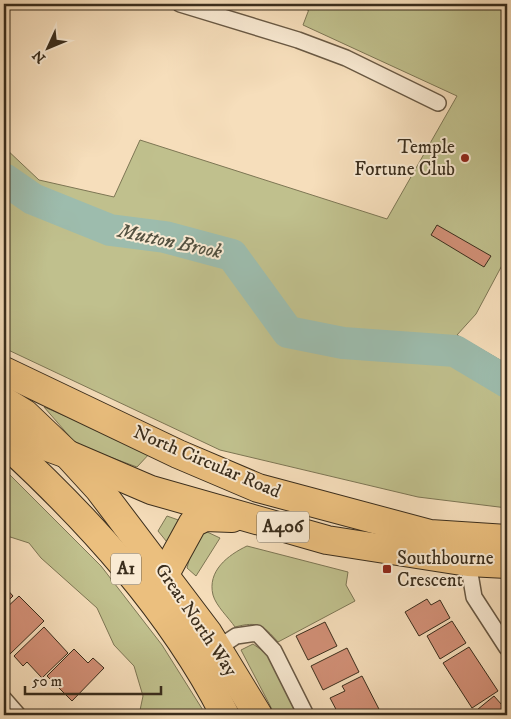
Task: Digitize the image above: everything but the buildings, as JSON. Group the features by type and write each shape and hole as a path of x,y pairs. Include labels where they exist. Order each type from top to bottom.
{"highway":[{"name":"North Circular Road","path":"4,372 178,454 258,488 430,534 507,538"},
{"name":"Great North Way","path":"4,400 25,414 67,454 99,489 165,574 218,648 258,715"},
{"name":"North Circular Road","path":"4,431 67,454 151,490 327,540 468,562 507,564"},
{"name":"Great North Way","path":"4,442 71,507 115,554 204,674 225,715"},
{"name":"A1","path":"165,574 193,523 205,517 256,519"}],"street":[{"path":"180,4 322,49 438,103"},
{"path":"468,562 474,597 507,648"},
{"path":"218,648 236,636 257,633 274,651 306,715"},
{"path":"4,700 18,715"}],"green space":[{"path":"311,4 507,4 507,256 476,314 457,335 507,364 507,508 418,497 220,450 4,348 4,147 39,180 114,197 140,140 387,219 457,96 303,25"},
{"path":"44,407 151,452 137,467 77,445"},
{"path":"4,469 101,566 162,645 206,715 139,715 143,696 134,666 114,645 97,608 41,558 29,543 4,535"},
{"path":"167,516 184,522 171,547 158,531"},
{"path":"205,531 220,538 196,576 187,568 192,549"},
{"path":"247,546 348,572 346,585 355,601 278,642 260,626 249,624 235,627 220,608 213,595 213,578 226,559"},
{"path":"253,644 270,656 298,715 275,715 241,650"}],"waterway":[{"name":"Mutton Brook","path":"4,179 33,199 110,230 165,237 232,255 288,332 343,343 455,351 507,382"}],"place":[{"name":"Temple Fortune Club","path":"465,158"},
{"name":"Southbourne Crescent","path":"387,569"}]}
